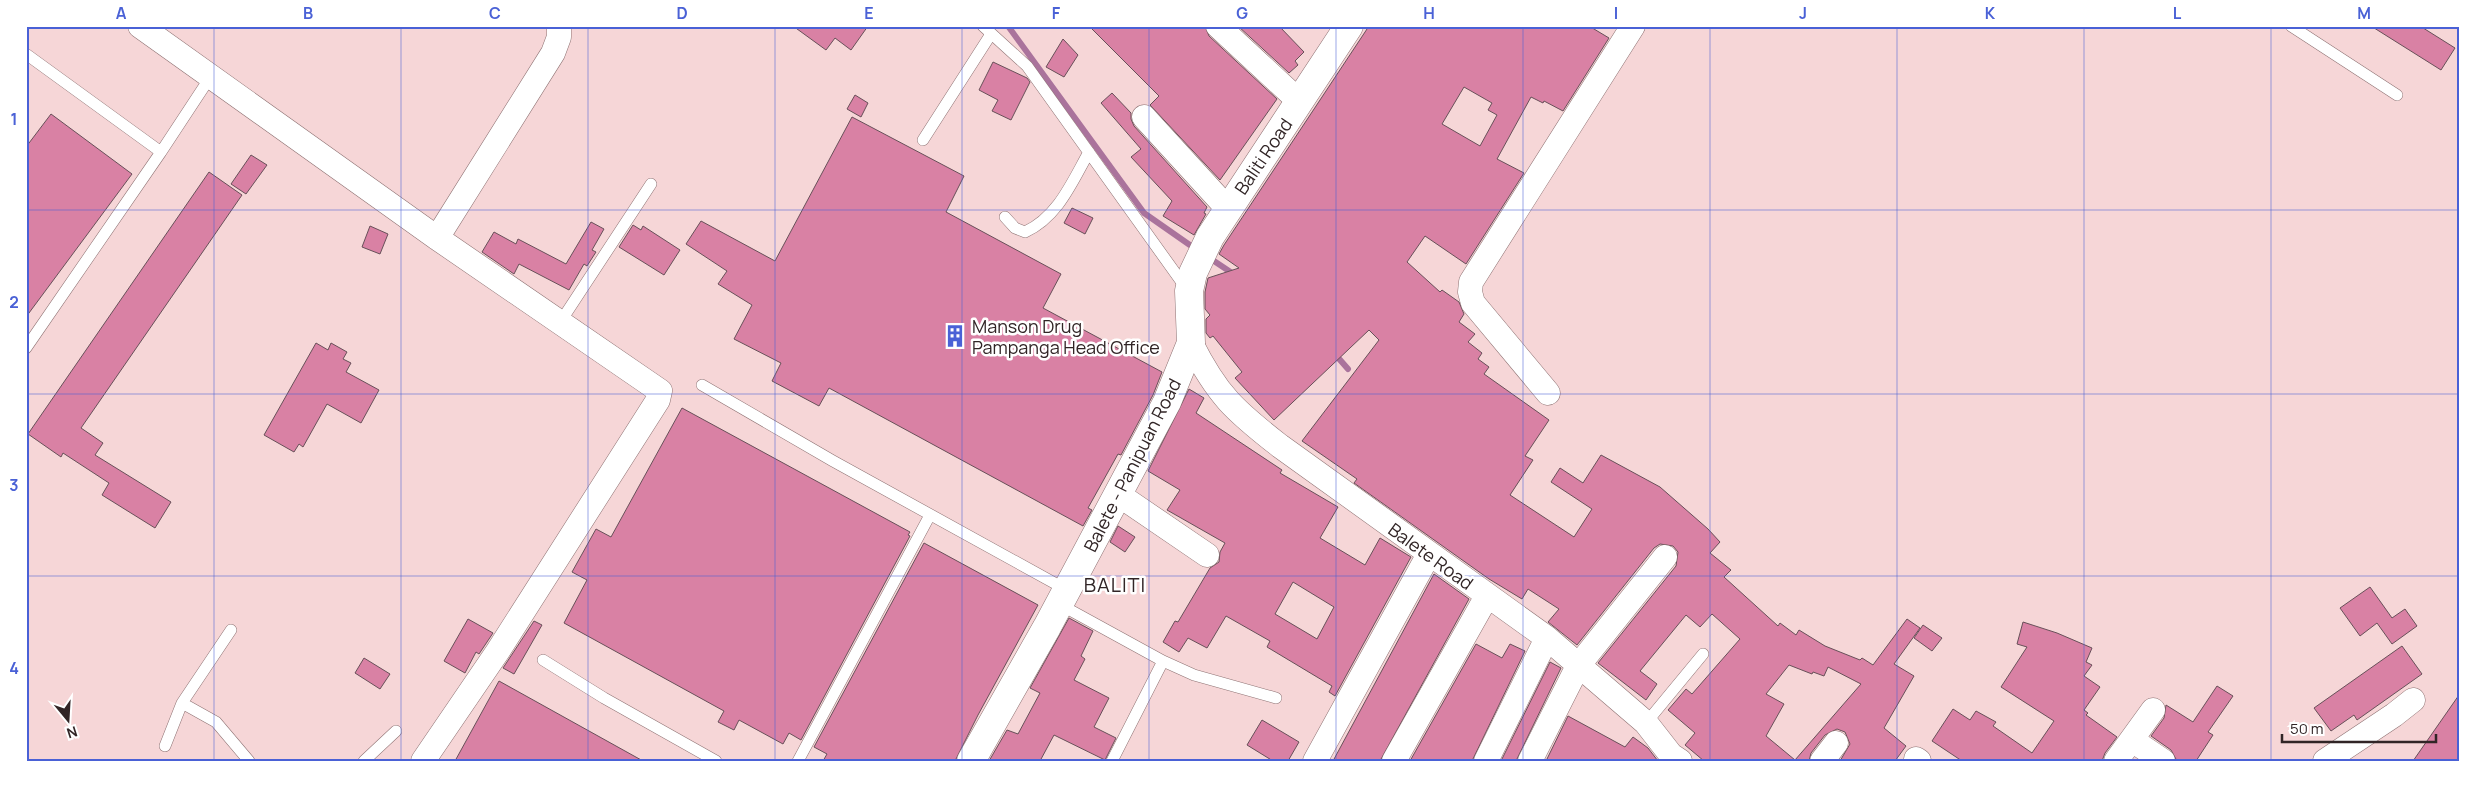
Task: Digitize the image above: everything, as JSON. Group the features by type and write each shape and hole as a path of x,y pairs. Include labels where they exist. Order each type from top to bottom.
{"main road":[{"name":"Baliti Road","path":"1191,282 1210,237 1349,26"},
{"name":"Balete - Panipuan Road","path":"971,761 1063,597 1167,402 1191,343 1191,282"}],"street":[{"path":"140,26 437,238 659,388 660,395 498,651 423,761"},
{"path":"437,238 553,53 559,37 559,26"},
{"path":"1218,26 1300,102"},
{"path":"1548,393 1473,302 1471,282 1634,26"},
{"path":"1144,117 1228,209"},
{"name":"Balete Road","path":"1191,343 1208,377 1239,414 1547,638 1646,723 1673,759"},
{"path":"1118,495 1207,555"},
{"path":"1315,761 1429,554"},
{"path":"1530,761 1578,666 1664,556"},
{"path":"1394,761 1487,596"},
{"path":"1486,761 1547,638"},
{"path":"2325,761 2394,715 2413,700"},
{"path":"2116,761 2153,710"},
{"path":"2132,740 2163,761"}],"lane":[{"path":"2291,26 2397,95"},
{"path":"923,140 987,30 1027,66 1089,152 1191,282"},
{"path":"26,54 161,152"},
{"path":"26,348 211,76"},
{"path":"1004,217 1015,228 1025,232 1039,226 1054,213 1089,152"},
{"path":"561,321 651,184"},
{"path":"702,385 930,515 1163,661 1194,675 1276,698"},
{"path":"798,761 930,515"},
{"path":"165,746 182,703 231,630"},
{"path":"1646,723 1703,654"},
{"path":"543,660 604,698 716,761"},
{"path":"1112,761 1163,661"},
{"path":"182,703 216,722 249,761"},
{"path":"364,761 396,731"}],"building":[{"path":"793,26 868,26 851,50 835,38 826,50"},
{"path":"1089,26 1205,26 1209,36 1277,99 1220,180 1150,105 1159,96"},
{"path":"1238,26 1279,26 1304,52 1295,61 1298,65 1289,73"},
{"path":"1369,26 1589,26 1609,38 1563,111 1544,101 1543,103 1531,97 1497,159 1524,173 1466,264 1425,236 1407,262 1440,292 1442,290 1459,302 1464,314 1459,322 1475,334 1468,342 1482,353 1478,359 1489,367 1484,374 1549,420 1525,456 1533,460 1510,495 1574,537 1592,509 1551,482 1560,468 1583,483 1601,455 1660,487 1708,529 1720,542 1710,553 1731,570 1724,577 1778,626 1780,623 1796,635 1799,630 1825,646 1860,660 1862,658 1873,665 1907,619 1920,628 1894,664 1914,676 1884,728 1906,746 1895,761 1840,761 1850,744 1845,732 1837,729 1825,735 1811,753 1809,761 1704,761 1685,745 1695,733 1668,710 1686,689 1692,694 1740,639 1712,614 1700,627 1686,615 1640,671 1657,684 1646,700 1598,663 1676,566 1678,552 1673,546 1660,544 1654,548 1577,645 1548,622 1559,609 1528,589 1522,599 1489,579 1354,483 1357,479 1302,441 1379,340 1369,330 1274,420 1235,378 1242,372 1213,336 1210,338 1206,333 1206,319 1210,315 1205,309 1205,292 1208,278 1239,268 1219,254","holes":["1464,87 1492,103 1488,110 1497,115 1480,146 1442,124","1789,665 1812,674 1813,672 1824,676 1828,667 1861,684 1795,760 1766,736 1784,704 1766,694"]},
{"path":"2371,26 2420,26 2455,48 2441,70"},
{"path":"1063,39 1078,55 1064,77 1046,67"},
{"path":"993,62 1027,78 1030,82 1011,120 992,111 998,100 979,90"},
{"path":"1112,93 1131,113 1134,126 1207,207 1204,213 1206,214 1194,235 1163,216 1172,201 1131,157 1141,149 1101,103"},
{"path":"855,95 868,103 861,117 847,109"},
{"path":"51,114 132,174 26,317 26,147"},
{"path":"852,117 964,176 946,212 1061,274 1043,308 1162,372 1153,395 1121,455 1118,454 1088,508 1092,510 1083,526 829,388 819,406 772,381 781,363 734,339 752,305 718,284 727,271 686,244 701,221 775,261"},
{"path":"251,155 267,165 246,194 231,184"},
{"path":"209,172 242,195 81,428 103,443 95,455 171,502 155,528 102,495 109,483 63,453 61,457 28,434"},
{"path":"1072,208 1093,218 1085,234 1064,223"},
{"path":"591,222 604,229 592,250 596,252 587,266 584,264 569,290 519,264 514,274 482,252 494,232 516,244 518,239 566,264"},
{"path":"633,225 641,230 643,226 680,250 664,275 619,247"},
{"path":"370,226 388,234 380,254 362,247"},
{"path":"316,343 328,350 331,343 347,352 343,359 351,363 346,372 379,390 361,423 327,404 303,447 299,444 294,452 264,435"},
{"path":"1189,389 1204,398 1196,413 1282,470 1280,473 1338,507 1320,538 1365,565 1380,538 1411,557 1335,696 1329,692 1332,686 1267,647 1270,641 1226,616 1207,648 1188,638 1179,652 1163,642 1175,621 1178,622 1210,568 1219,562 1220,552 1225,543 1167,510 1180,490 1148,471","holes":["1293,582 1334,607 1317,639 1275,614"]},
{"path":"682,408 910,532 908,535 910,536 801,740 789,733 783,744 739,720 734,730 718,722 724,711 564,623 587,580 572,572 596,529 611,537"},
{"path":"1118,526 1135,537 1125,552 1110,542"},
{"path":"924,543 1038,605 955,761 823,761 827,754 814,747"},
{"path":"1434,574 1469,599 1380,761 1333,761"},
{"path":"2370,587 2392,618 2405,609 2417,626 2392,644 2377,623 2360,636 2340,608"},
{"path":"1069,618 1093,631 1081,656 1085,659 1074,680 1109,698 1094,727 1116,738 1105,760 1054,735 1040,761 989,761 1007,730 1018,734 1040,693 1030,688"},
{"path":"468,619 493,633 479,654 476,652 465,673 444,661"},
{"path":"534,621 542,625 514,674 503,668"},
{"path":"2023,622 2057,633 2092,648 2086,662 2092,665 2084,676 2100,687 2084,710 2088,713 2086,715 2117,737 2105,753 2102,761 1962,761 1932,741 1953,709 1970,720 1976,711 1996,722 1993,726 2032,753 2054,721 2001,687 2027,647 2017,644"},
{"path":"1923,625 1942,638 1932,651 1914,638"},
{"path":"1476,644 1502,658 1510,644 1525,651 1472,761 1410,761"},
{"path":"2402,646 2422,674 2357,720 2354,715 2331,731 2314,708"},
{"path":"364,658 390,674 380,689 355,673"},
{"path":"1550,662 1561,668 1516,761 1501,761"},
{"path":"499,681 643,761 455,761"},
{"path":"2217,686 2233,696 2208,732 2213,735 2196,761 2177,761 2171,750 2151,736 2164,718 2166,705 2193,722"},
{"path":"2459,695 2459,761 2413,761"},
{"path":"1568,716 1625,747 1633,737 1648,748 1658,761 1546,761"},
{"path":"1262,720 1299,742 1288,761 1273,761 1247,745"}],"waterway":[{"path":"1008,26 1144,213 1197,250"},
{"path":"1208,257 1235,275"},
{"path":"1334,353 1348,369"}],"place":[{"name":"Manson Drug Pampanga Head Office","path":"955,336"}],"district":[{"name":"BALITI","path":"1115,584"}]}
